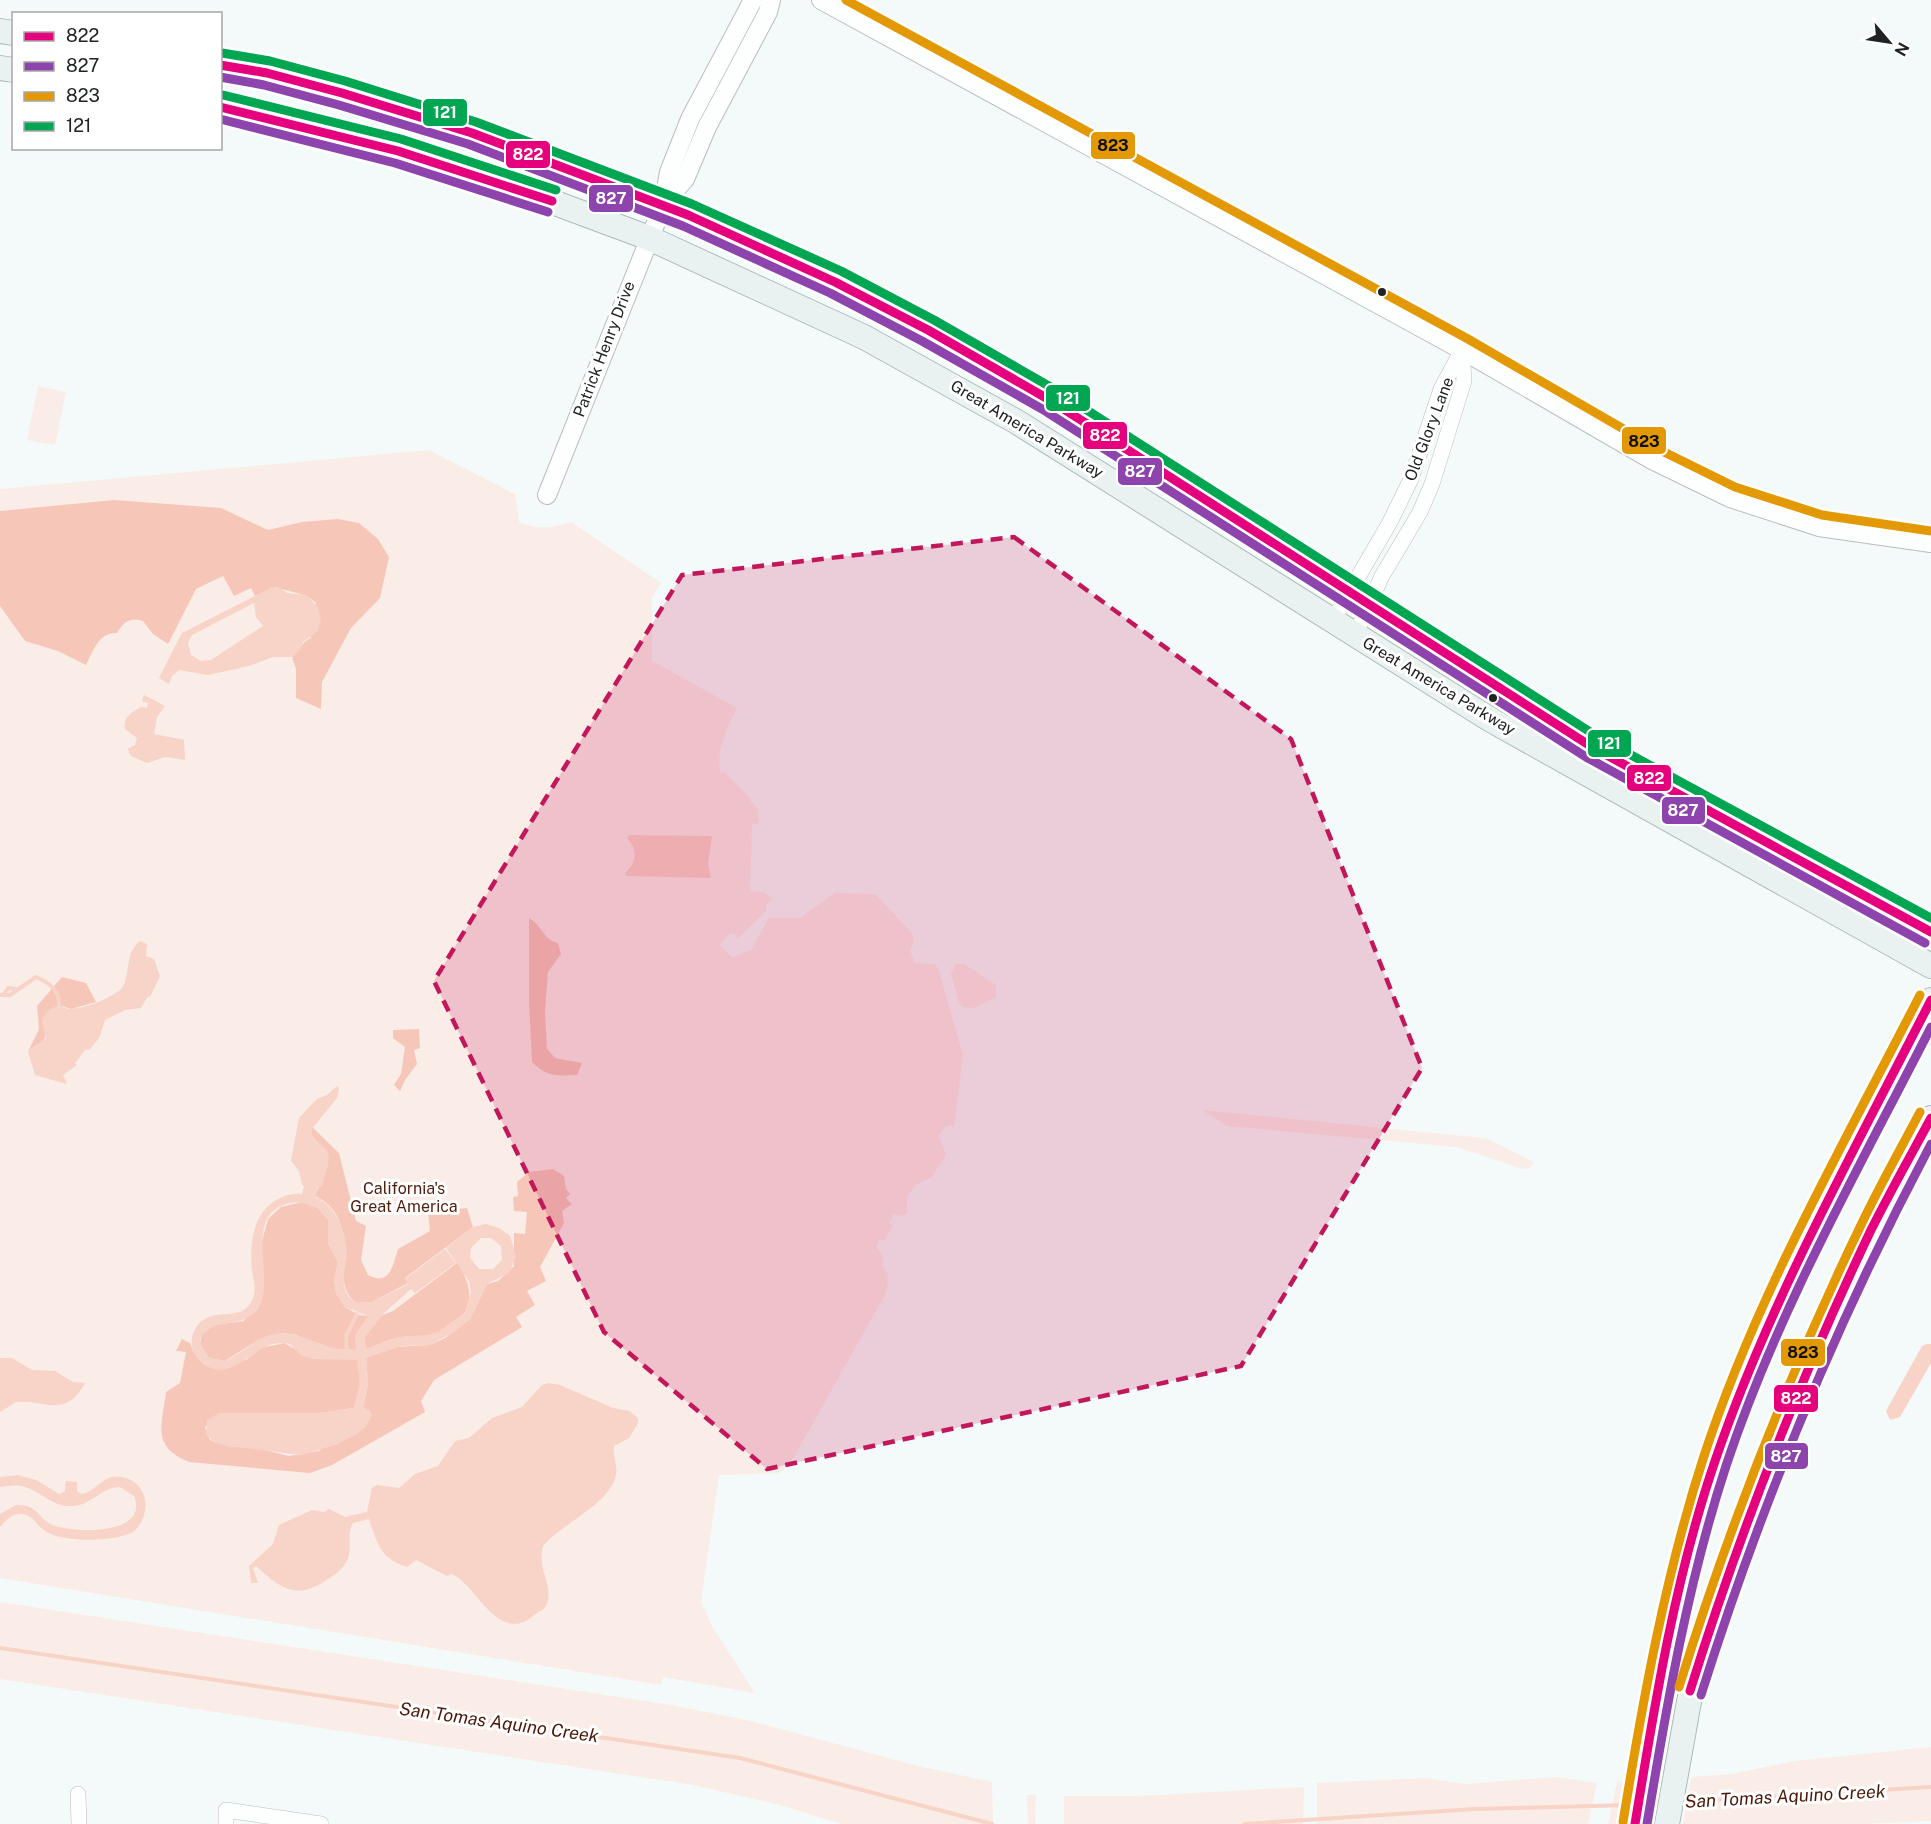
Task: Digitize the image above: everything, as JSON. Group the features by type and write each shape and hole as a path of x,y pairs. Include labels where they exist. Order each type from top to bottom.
{"main road":[{"name":"Great America Parkway","path":"222,65 300,81 410,113 663,205 835,282 949,341 1048,399 1351,590 1592,747 1931,932"},
{"name":"Great America Parkway","path":"222,107 329,132 460,170 648,238 819,315 925,368 1138,496 1332,622 1491,720 1931,966"},
{"path":"1635,1824 1646,1754 1683,1570 1711,1473 1733,1411 1781,1296 1931,1000"},
{"path":"1667,1824 1677,1754 1699,1656 1747,1525 1810,1366 1851,1272 1931,1118"}],"street":[{"name":"Patrick Henry Drive","path":"547,495 663,205 669,172 690,119 753,0"},
{"name":"Patrick Henry Drive","path":"663,205 685,179 707,127 768,12 771,0"},
{"path":"820,0 1462,350 1652,460 1730,498 1820,527 1931,543"},
{"name":"Old Glory Lane","path":"1332,622 1390,522 1411,479 1440,389 1462,350"},
{"name":"Old Glory Lane","path":"1355,635 1382,576 1406,538 1432,484 1464,381 1462,350"},
{"path":"78,1794 79,1824"},
{"path":"226,1817 321,1824"}],"highlighted area":[{"path":"1014,537 1291,739 1422,1068 1241,1366 767,1469 604,1332 434,981 682,575"}],"green space":[{"path":"38,386 66,392 55,445 27,440"},
{"name":"California's Great America","path":"429,450 515,494 519,522 545,527 571,522 661,583 652,598 652,661 737,708 723,740 719,765 721,773 724,772 758,809 759,823 752,824 750,891 763,892 772,899 766,905 766,911 738,938 734,934 729,934 719,945 732,957 751,950 769,918 800,918 835,893 875,894 912,933 914,940 910,951 915,963 934,964 938,968 963,1056 954,1126 946,1126 939,1135 946,1155 931,1178 915,1185 907,1197 907,1214 900,1216 894,1214 889,1223 893,1225 884,1241 880,1239 876,1247 882,1255 882,1265 888,1275 887,1291 794,1457 780,1473 719,1475 701,1601 712,1626 755,1693 663,1677 661,1685 0,1578 0,489"},
{"path":"956,964 964,964 996,985 996,997 974,1008 963,1007 959,1002 951,974"},
{"path":"1202,1110 1488,1139 1534,1162 1530,1168 1523,1169 1457,1147 1227,1126"},
{"path":"0,1602 671,1705 747,1720 918,1766 992,1782 993,1824 841,1824 780,1805 693,1785 0,1679"},
{"path":"1931,1747 1931,1821 1863,1824 1683,1824 1691,1777 1732,1774 1795,1761"},
{"path":"1556,1777 1597,1783 1588,1824 1317,1824 1317,1783 1425,1778 1466,1784"},
{"path":"1625,1781 1619,1824 1608,1824 1617,1782"},
{"path":"1304,1787 1303,1824 1064,1824 1064,1796 1138,1796"},
{"path":"1027,1795 1036,1795 1035,1824 1028,1824"}],"shaded area":[{"path":"114,500 221,508 268,530 302,522 338,519 359,523 378,539 389,557 380,598 351,628 322,682 321,709 296,698 296,669 292,657 305,641 311,638 316,603 302,595 276,587 255,596 251,588 234,596 223,576 196,589 168,644 153,634 143,621 130,620 124,623 117,633 101,639 86,665 58,651 25,641 0,606 0,511"},
{"path":"273,587 280,588 287,593 306,595 318,607 321,619 318,631 303,642 299,651 292,657 273,657 249,666 208,675 179,670 172,676 169,684 159,678 182,633","holes":["254,603 256,617 263,626 211,660 201,661 191,655 188,643 192,635"]},
{"path":"144,695 165,706 157,717 154,734 184,740 185,760 165,757 147,763 131,756 128,749 135,745 137,738 125,729 125,721 137,709 147,708 148,703 142,701"},
{"path":"629,835 712,836 708,864 711,878 627,876 625,873 632,865 635,856 631,842 627,838"},
{"path":"529,918 549,939 558,943 561,954 548,972 545,1012 547,1049 555,1058 582,1063 577,1075 564,1076 547,1073 532,1062"},
{"path":"140,941 147,944 146,956 154,959 160,976 150,997 148,996 141,1008 125,1010 105,1020 99,1038 89,1050 86,1049 75,1063 77,1065 63,1075 67,1084 35,1075 28,1052 46,1038 42,1021 46,1013 56,1007 71,1009 89,1005 119,991 125,981 131,953"},
{"path":"62,977 86,983 96,1002 71,1009 62,1006 43,1026 45,1036 42,1042 28,1052 39,1029 37,1006"},
{"path":"419,1029 420,1048 414,1050 417,1064 400,1091 394,1085 401,1074 405,1047 393,1038 393,1030"},
{"path":"337,1086 339,1089 337,1098 311,1130 314,1138 328,1152 329,1157 322,1186 313,1189 302,1185 299,1171 291,1161 299,1118 317,1099 327,1095"},
{"path":"312,1127 339,1153 356,1221 366,1226 361,1260 368,1275 375,1278 386,1276 392,1267 398,1249 430,1231 428,1212 456,1212 456,1209 467,1208 473,1227 405,1278 408,1283 372,1302 357,1303 348,1294 344,1282 343,1236 339,1221 331,1207 315,1196 324,1176 319,1145 311,1133"},
{"path":"553,1169 564,1176 566,1189 570,1194 566,1198 572,1204 562,1211 564,1223 540,1267 546,1281 527,1291 535,1305 516,1317 522,1327 434,1380 421,1401 425,1412 332,1465 310,1473 189,1462 169,1449 162,1434 163,1415 166,1392 180,1383 186,1352 176,1351 182,1339 190,1343 194,1353 204,1365 246,1360 261,1348 284,1343 313,1359 358,1359 360,1385 354,1408 320,1413 219,1413 205,1427 210,1440 227,1446 260,1449 289,1456 319,1451 363,1408 368,1384 366,1358 396,1347 429,1345 445,1338 470,1319 487,1284 498,1281 514,1266 514,1233 525,1234 527,1212 514,1211 513,1197 518,1196 517,1182 529,1172"},
{"path":"293,1194 305,1194 316,1197 332,1210 346,1240 345,1289 350,1298 357,1303 372,1302 408,1284 405,1279 445,1249 456,1263 415,1293 411,1289 382,1315 364,1338 366,1349 398,1337 438,1332 465,1312 471,1292 469,1281 446,1248 473,1227 486,1224 499,1228 510,1236 516,1257 509,1273 487,1284 470,1319 454,1332 429,1345 401,1346 366,1358 368,1384 363,1407 372,1415 366,1427 335,1445 301,1455 215,1443 206,1434 207,1420 219,1413 320,1413 354,1408 360,1385 357,1360 313,1359 302,1356 290,1344 279,1343 261,1349 237,1365 218,1370 200,1361 195,1355 192,1344 193,1333 199,1323 215,1315 240,1312 250,1305 255,1291 251,1258 253,1234 263,1212 280,1198","holes":["302,1202 318,1208 328,1220 328,1243 338,1262 334,1280 336,1293 345,1307 368,1316 355,1335 356,1350 333,1348 292,1334 281,1333 264,1337 225,1361 209,1358 200,1344 203,1334 209,1328 248,1317 256,1311 262,1300 264,1286 262,1239 271,1213 283,1205","481,1238 491,1238 501,1246 502,1260 493,1269 479,1269 470,1258 471,1248"]},
{"path":"302,1202 318,1208 328,1220 328,1243 338,1262 334,1280 336,1293 345,1307 359,1315 369,1316 356,1350 329,1349 296,1335 283,1333 258,1340 225,1361 209,1358 200,1344 202,1334 213,1325 244,1321 263,1284 261,1245 268,1219 281,1207"},
{"path":"457,1263 468,1287 467,1308 462,1317 443,1330 425,1336 396,1338 366,1349 364,1338 382,1315 393,1311"},
{"path":"1931,1344 1931,1363 1900,1417 1890,1420 1886,1411 1922,1346"},
{"path":"0,1358 12,1358 32,1370 55,1371 73,1382 85,1383 70,1401 62,1404 16,1402 0,1412"},
{"path":"549,1383 560,1385 613,1408 629,1411 638,1418 638,1423 629,1438 614,1446 616,1474 605,1495 543,1546 542,1561 548,1587 548,1600 544,1608 533,1616 520,1623 509,1623 489,1610 461,1580 452,1574 447,1576 416,1560 407,1567 391,1559 381,1549 369,1519 353,1523 346,1563 317,1586 298,1591 290,1589 273,1581 256,1566 253,1568 258,1583 251,1583 249,1566 273,1544 279,1525 312,1510 324,1512 329,1509 345,1517 367,1512 372,1488 377,1485 399,1488 415,1474 438,1466 455,1441 469,1438 492,1418 522,1407 542,1385"},
{"path":"18,1475 36,1480 59,1494 65,1491 66,1481 77,1482 77,1491 81,1494 87,1493 115,1476 131,1480 143,1493 145,1509 143,1518 133,1532 114,1538 89,1540 53,1535 23,1514 13,1515 0,1527 0,1514 16,1505 30,1507 49,1524 79,1530 109,1528 122,1524 132,1518 136,1509 134,1496 120,1487 108,1490 85,1503 65,1506 24,1487 0,1487 0,1477"}],"waterway":[{"path":"0,995 10,995 36,977 53,988 58,996 59,1006"},
{"path":"4,994 8,988 16,989"},
{"path":"309,1194 311,1188"},
{"path":"347,1351 346,1336 357,1314"},
{"name":"San Tomas Aquino Creek","path":"0,1648 740,1758 992,1824"},
{"name":"San Tomas Aquino Creek","path":"1679,1802 1931,1787"},
{"name":"San Tomas Aquino Creek","path":"1646,1804 1662,1803"},
{"name":"San Tomas Aquino Creek","path":"1244,1824 1475,1809 1629,1805"}],"transit line":[{"name":"823","path":"846,0 1468,339 1658,449 1735,487 1822,515 1931,531"},
{"name":"121","path":"222,53 270,61 345,81 476,122 692,204 841,271 934,320 1054,389 1598,737 1931,918"},
{"name":"822","path":"222,65 267,73 342,93 472,133 688,215 835,282 928,330 1048,399 1592,747 1931,932"},
{"name":"827","path":"222,77 264,85 339,105 468,144 683,226 830,293 922,341 1042,409 1586,757 1925,943"},
{"name":"121","path":"223,95 401,139 556,190"},
{"name":"822","path":"222,107 398,151 552,201"},
{"name":"827","path":"222,120 395,163 548,212"},
{"name":"823","path":"1623,1822 1647,1684 1666,1593 1689,1503 1724,1398 1748,1339 1802,1222 1920,995"},
{"name":"822","path":"1635,1824 1677,1595 1715,1461 1737,1401 1787,1284 1931,1000"},
{"name":"827","path":"1647,1824 1671,1688 1700,1554 1726,1466 1746,1409 1820,1242 1931,1027"},
{"name":"823","path":"1679,1687 1739,1511 1785,1395 1861,1225 1920,1112"},
{"name":"822","path":"1690,1691 1750,1515 1795,1400 1871,1230 1931,1118"},
{"name":"827","path":"1701,1695 1749,1553 1804,1414 1864,1277 1931,1144"}]}
